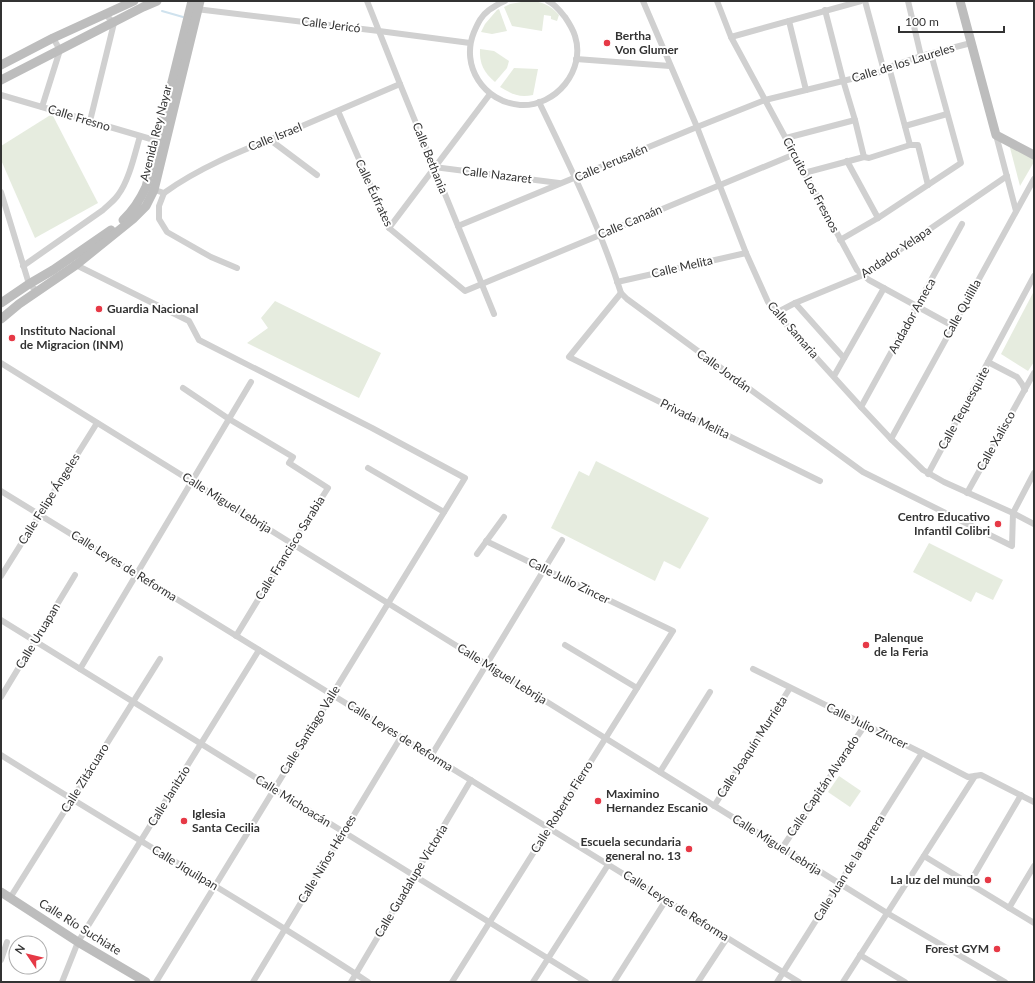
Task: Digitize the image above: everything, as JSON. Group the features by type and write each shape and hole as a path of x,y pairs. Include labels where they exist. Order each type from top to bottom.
{"main road":[{"path":"1,65 53,38 134,1"},
{"path":"1,80 157,1"},
{"path":"960,1 996,134 1034,155"},
{"name":"Avenida Rey Nayar","path":"1,319 19,304 76,265 133,220 146,206 195,5"},
{"name":"Avenida Rey Nayar","path":"1,303 67,261 111,230 130,214 150,188"},
{"name":"Calle Río Suchiate","path":"1,892 78,942 146,982"}],"street":[{"name":"Calle Bethania","path":"367,1 494,314"},
{"path":"501,2 484,14 478,22 470,43 470,58 475,75 490,94 507,102 520,105 539,102 560,90 569,80 576,65 576,37 572,26 556,6 548,1"},
{"path":"556,6 560,1"},
{"name":"Calle Samaria","path":"644,1 746,253 768,302 776,313 861,407 923,470 944,482 1013,512 1034,524"},
{"name":"Circuito Los Fresnos","path":"717,1 731,37 840,240 858,270 863,275 884,288 953,326"},
{"path":"731,37 861,1"},
{"path":"865,1 910,145"},
{"path":"908,1 922,56"},
{"name":"Calle Jericó","path":"195,5 470,43"},
{"path":"825,10 843,80 866,158"},
{"path":"90,121 114,23 105,14"},
{"path":"789,21 806,90"},
{"path":"42,107 60,50 53,38"},
{"name":"Calle de los Laureles","path":"765,100 887,69 922,56 971,43"},
{"path":"840,240 878,218 961,163 930,54"},
{"path":"576,59 670,66"},
{"name":"Calle Israel","path":"164,193 180,182 226,157 400,84"},
{"path":"389,228 490,94"},
{"name":"Calle Fresno","path":"1,95 161,142"},
{"name":"Calle Jerusalén","path":"458,226 696,127 765,100"},
{"path":"539,102 600,235 621,293"},
{"name":"Calle Éufrates","path":"338,111 389,228 465,291"},
{"path":"905,126 947,114"},
{"path":"786,138 855,120"},
{"path":"996,134 1016,211"},
{"name":"Avenida Rey Nayar","path":"23,266 103,210 112,202 123,188 140,136"},
{"path":"269,140 317,175"},
{"path":"804,173 847,161 866,158 910,145 918,145 928,185"},
{"name":"Calle Canaán","path":"465,291 795,154"},
{"path":"847,161 878,218"},
{"name":"Calle Nazaret","path":"434,168 561,183"},
{"name":"Andador Yelapa","path":"776,313 795,303 863,275 1007,176"},
{"name":"Calle Quililla","path":"891,439 1034,179"},
{"path":"150,188 164,193 159,206 159,219 167,232 211,257 237,268"},
{"path":"1,192 29,284 38,292"},
{"name":"Andador Ameca","path":"861,407 962,224"},
{"name":"Calle Melita","path":"617,282 746,253"},
{"path":"67,261 76,265"},
{"name":"Calle Santiago Valle","path":"76,265 189,321 199,340 372,428 465,478 156,982"},
{"path":"988,362 1034,276"},
{"path":"834,376 884,288"},
{"name":"Privada Melita","path":"621,293 569,357 820,481"},
{"name":"Calle Jordán","path":"621,293 627,299 863,472 1012,546 1013,512"},
{"path":"795,303 844,358"},
{"name":"Calle Tequesquite","path":"928,474 988,362 1017,377 1025,390"},
{"name":"Calle Miguel Lebrija","path":"1,363 839,884 1005,982"},
{"name":"Calle Xalisco","path":"968,493 1034,374"},
{"path":"80,669 251,382"},
{"path":"183,388 229,419"},
{"name":"Calle Francisco Sarabia","path":"229,419 293,457 289,463 328,488 236,636"},
{"name":"Calle Felipe Ángeles","path":"1,576 97,423"},
{"path":"368,468 444,512"},
{"path":"1013,512 1034,473"},
{"name":"Calle Leyes de Reforma","path":"1,491 799,982"},
{"path":"478,554 504,517"},
{"path":"431,756 562,540"},
{"name":"Calle Julio Zincer","path":"486,541 673,631"},
{"name":"Calle Uruapan","path":"1,697 76,575"},
{"name":"Calle Michoacán","path":"1,620 586,982"},
{"name":"Calle Roberto Fierro","path":"452,982 673,631"},
{"path":"565,645 637,688"},
{"name":"Calle Janitzio","path":"62,982 78,942 259,650"},
{"name":"Calle Zitácuaro","path":"10,898 160,659"},
{"name":"Calle Julio Zincer","path":"753,669 968,777 978,776 1034,802"},
{"name":"Calle Joaquín Murrieta","path":"714,806 790,688"},
{"path":"660,772 710,692"},
{"name":"Calle Capitán Alvarado","path":"782,848 864,725"},
{"name":"Calle Niños Héroes","path":"253,982 401,737"},
{"name":"Calle Juan de la Barrera","path":"777,982 922,753"},
{"name":"Calle Jiquilpan","path":"1,755 285,929 368,982"},
{"path":"843,982 924,856 978,776"},
{"name":"Calle Guadalupe Victoria","path":"351,982 470,780"},
{"path":"969,884 1021,795"},
{"path":"924,856 1034,923"},
{"path":"533,982 608,865"},
{"path":"1009,908 1034,866"},
{"path":"614,982 666,900"},
{"path":"698,982 727,938"},
{"path":"1,960 7,942"},
{"path":"860,955 894,979 905,982"}],"shaded area":[{"path":"527,1 537,2 549,6 559,15 557,21 551,19 551,16 544,15 542,31 512,26 504,7 510,4"},
{"path":"499,9 507,31 492,34 481,32 485,24"},
{"path":"480,49 494,51 509,61 507,68 495,82 488,75 481,63"},
{"path":"514,68 538,69 533,95 516,95 500,87"},
{"path":"52,114 98,203 35,238 1,160 1,146"},
{"path":"1009,144 1034,158 1034,162 1020,186"},
{"path":"1034,291 1034,362 1028,371 1001,354"},
{"path":"275,301 381,353 359,398 247,343 268,328 261,318"},
{"path":"596,461 709,518 680,569 664,561 655,581 551,528 579,471 589,476"},
{"path":"929,543 1003,580 993,600 976,592 971,602 913,572"},
{"path":"839,776 861,791 850,807 828,792"}],"waterway":[{"path":"162,11 183,17"}],"place":[{"name":"Bertha Von Glumer","path":"607,43"},
{"name":"Guardia Nacional","path":"99,309"},
{"name":"Instituto Nacional de Migracion (INM)","path":"12,338"},
{"name":"Centro Educativo Infantil Colibri","path":"998,524"},
{"name":"Palenque de la Feria","path":"866,645"},
{"name":"Maximino Hernandez Escanio","path":"598,801"},
{"name":"Iglesia Santa Cecilia","path":"184,821"},
{"name":"Escuela secundaria general no. 13","path":"689,849"},
{"name":"La luz del mundo","path":"988,880"},
{"name":"Forest GYM","path":"997,949"}]}
